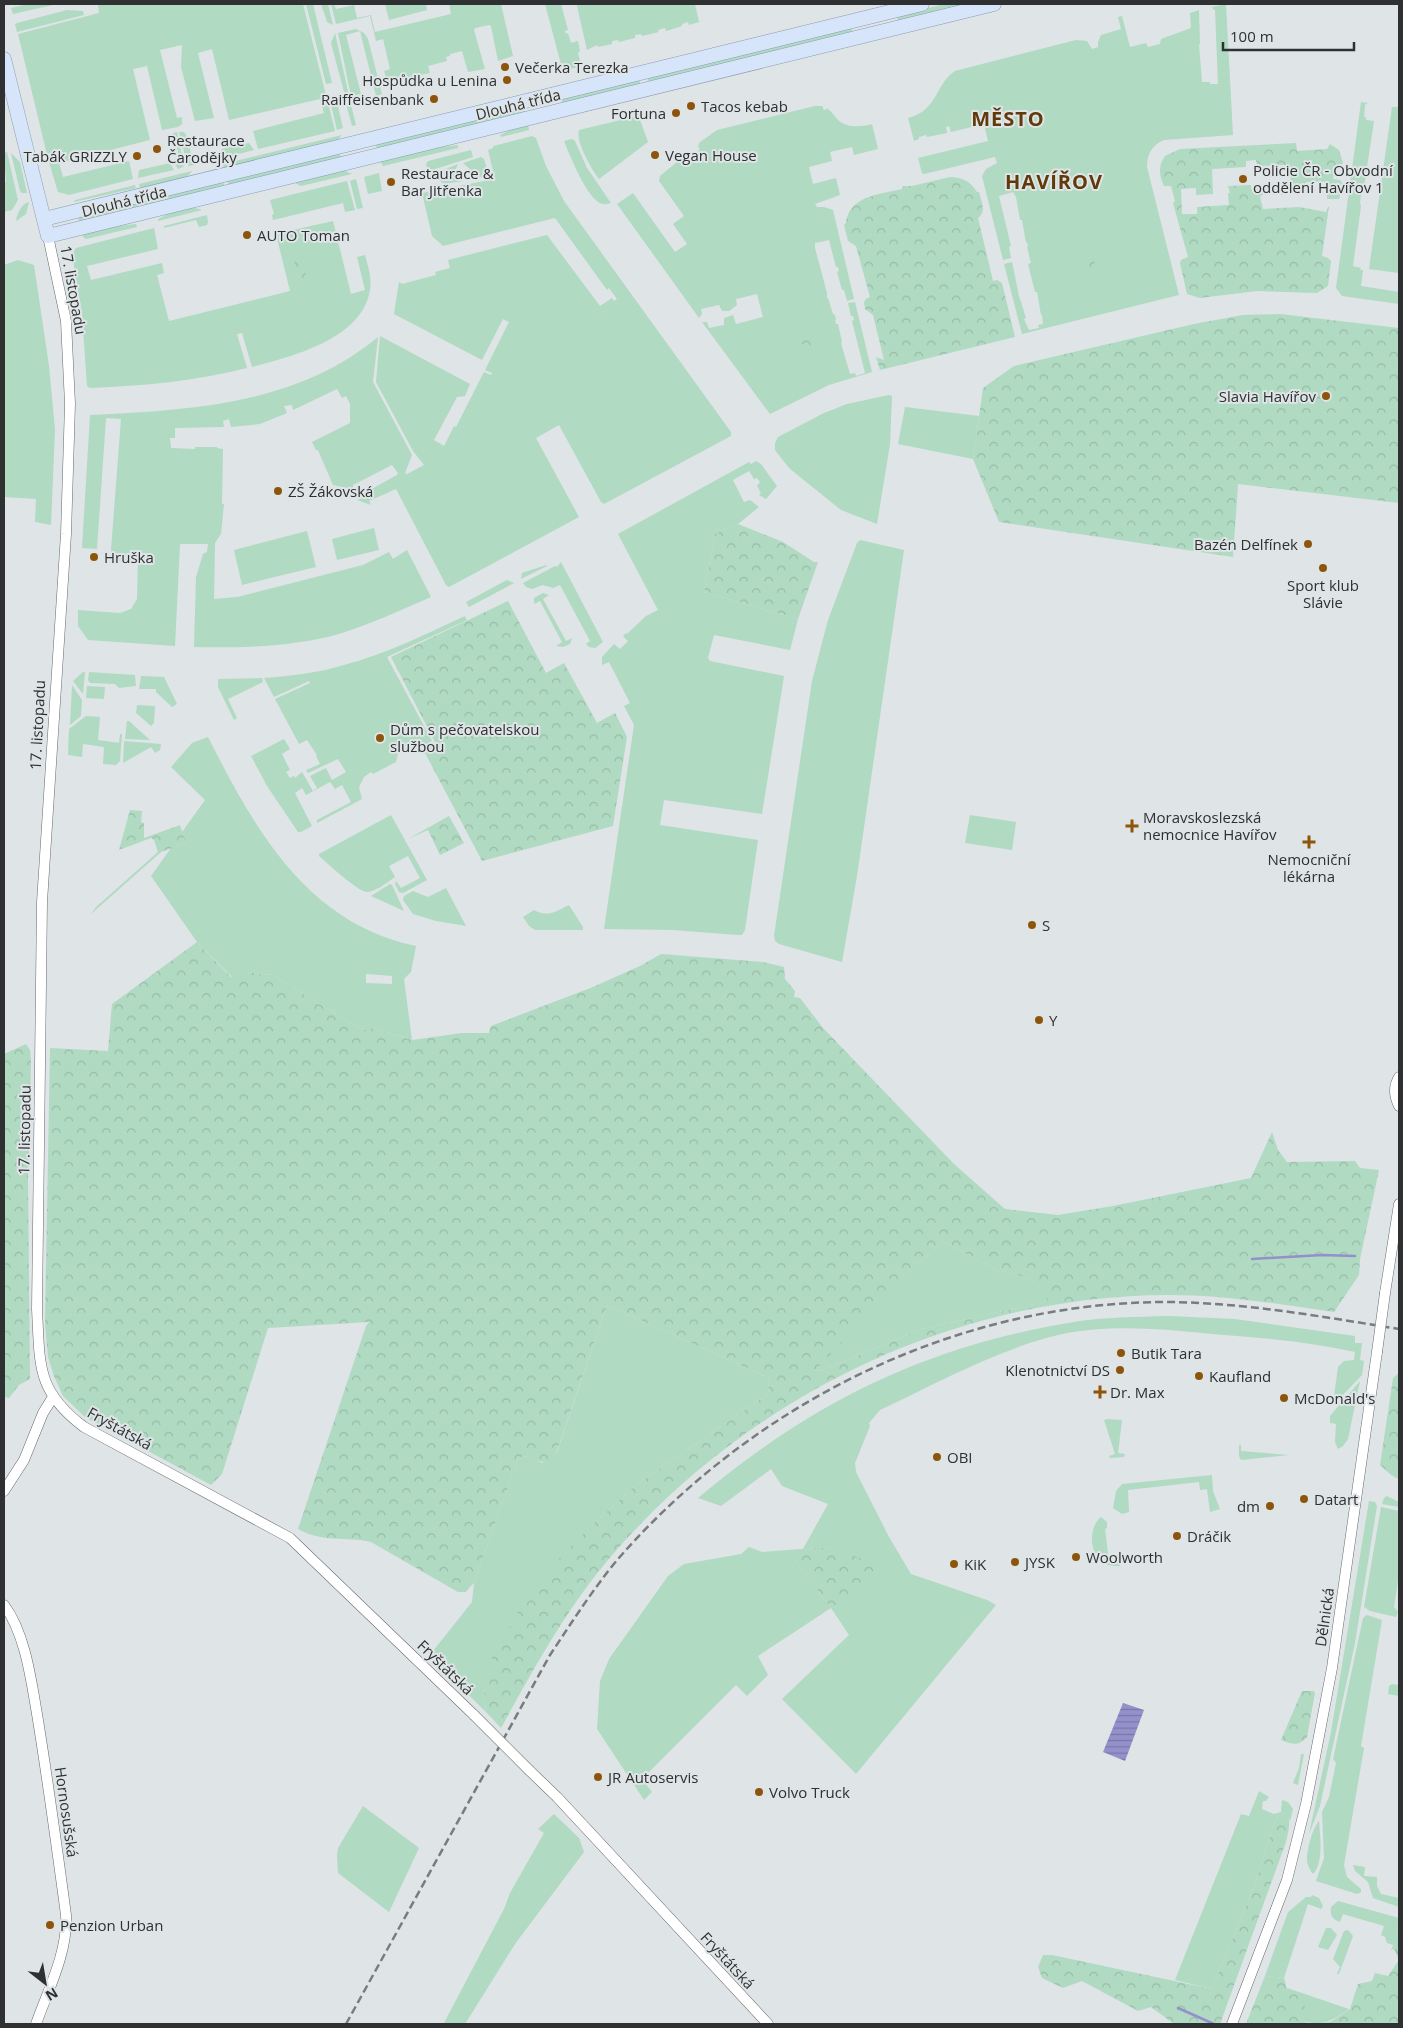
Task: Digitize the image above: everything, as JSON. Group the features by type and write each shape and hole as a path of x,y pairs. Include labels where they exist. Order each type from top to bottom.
{"main road":[{"name":"Dlouhá třída","path":"44,219 922,4"},
{"name":"Dlouhá třída","path":"48,236 994,4"},
{"name":"17. listopadu","path":"4,59 48,236"}],"street":[{"name":"17. listopadu","path":"48,236 66,322 70,404 66,534 42,902 37,1309 42,1374 53,1397"},
{"path":"1399,1077 1395,1088 1399,1106"},
{"name":"Dělnická","path":"1232,2024 1287,1880 1306,1804 1332,1668 1376,1352 1399,1204"},
{"path":"4,1491 24,1460 42,1413 53,1397"},
{"name":"Fryštátská","path":"53,1397 66,1413 84,1426 290,1538 530,1770 768,2024"},
{"name":"Hornosušská","path":"4,1605 20,1635 33,1694 48,1783 66,1915 65,1935 56,1970 36,2024"}],"green space":[{"path":"28,4 57,4 13,14 11,8"},
{"path":"98,4 303,4 335,131 258,149 253,131 324,113 320,99 229,120 212,49 198,53 214,118 195,121 181,67 182,45 160,50 177,118 182,117 182,124 178,127 162,130 147,66 133,69 150,140 59,163 63,177 129,161 133,179 69,195 58,192 48,159 18,34 99,13"},
{"path":"306,4 313,4 332,83 326,84"},
{"path":"321,4 328,4 333,25 327,22"},
{"path":"331,4 334,4 336,9 354,5 357,18 371,15 375,32 451,14 449,4 501,4 513,56 498,61 491,26 489,25 475,28 474,30 485,69 468,72 462,51 450,54 450,56 446,57 447,61 428,66 430,73 391,81 386,77 384,71 390,69 383,39 376,41 370,16 336,24"},
{"path":"385,4 426,4 427,10 389,20"},
{"path":"545,4 561,4 568,30 565,31 566,34 568,33 571,43 578,41 580,51 578,53 581,65 583,66 566,70 562,68"},
{"path":"578,4 695,4 699,22 689,25 688,22 666,31 665,28 658,30 659,32 642,36 641,34 635,35 635,38 619,42 618,40 612,41 612,44 598,47 597,45 587,50"},
{"path":"944,4 975,4 898,23 897,16"},
{"path":"1226,4 1233,135 1164,140 1153,147 1147,162 1179,295 1022,334 1004,264 1012,262 1026,318 1024,319 1029,330 1039,328 1038,325 1043,324 1042,315 1028,264 1031,263 1022,220 1020,220 1016,197 1013,192 999,196 1011,246 1009,247 1011,258 1003,260 982,176 986,169 997,163 995,157 924,174 922,173 918,158 988,141 984,124 951,132 949,126 946,127 947,133 927,137 926,135 914,141 908,118 918,114 931,103 943,83 955,71 1076,40 1087,41 1092,49 1098,47 1101,35 1121,29 1118,17 1122,16 1130,47 1146,43 1148,47 1160,44 1161,39 1191,28 1190,13 1199,10 1202,82 1218,84 1215,10 1212,7"},
{"path":"67,10 83,11 84,15 17,32 15,24 17,23"},
{"path":"851,28 853,32 649,84 647,77"},
{"path":"356,29 360,31 346,35 361,94 351,96 338,33"},
{"path":"360,31 368,39 382,94 376,96"},
{"path":"335,33 349,96 344,92 331,43"},
{"path":"274,44 276,55 266,59 264,47"},
{"path":"639,79 641,86 562,104 561,99"},
{"path":"336,98 343,128 337,130 330,100"},
{"path":"350,101 356,125 352,126 346,104"},
{"path":"1361,102 1368,103 1365,105 1364,117 1366,117 1366,120 1374,121 1364,187 1362,187 1353,266 1363,270 1361,286 1399,292 1399,304 1342,296 1336,288"},
{"path":"815,106 823,106 823,109 826,110 827,108 839,121 847,125 860,126 872,124 878,149 854,155 852,147 830,152 832,161 809,167 813,184 836,178 840,195 815,204 817,207 833,210 854,299 847,301 844,290 842,290 837,272 839,271 838,267 836,267 829,240 815,243 815,248 827,298 835,315 836,324 838,324 841,343 850,374 855,373 856,376 865,373 852,321 854,320 848,303 855,302 872,372 829,385 770,414 702,322 707,322 709,328 724,325 724,318 733,315 736,324 763,317 757,294 736,299 737,305 729,311 722,311 719,305 701,309 702,314 699,318 617,204 633,193 675,252 687,244 673,224 684,216 659,181 660,176 689,152 693,156 700,149 698,147 699,143 696,145 717,130"},
{"path":"524,107 526,114 377,151 376,144"},
{"path":"1392,107 1399,107 1399,273 1369,269"},
{"path":"637,116 648,142 599,179 579,141 579,130"},
{"path":"528,124 529,130 501,137 500,135 515,128"},
{"path":"177,132 184,164 183,167 178,169 173,161 179,156 173,133"},
{"path":"179,132 184,132 186,135 194,165 189,166 187,164"},
{"path":"342,135 335,143 224,170 223,164"},
{"path":"532,136 536,138 546,166 564,201 731,432 731,436 604,504 601,502 559,425 536,438 579,517 449,587 446,585 396,489 369,501 371,505 357,500 360,499 359,496 397,475 398,473 392,465 353,485 351,489 333,485 318,450 316,450 312,442 350,423 350,404 346,396 342,398 337,389 293,410 292,405 284,406 287,413 260,424 231,427 229,419 223,421 224,427 175,428 175,438 170,438 171,448 195,449 195,447 217,447 223,449 222,504 224,504 221,534 215,543 214,599 237,597 363,565 389,552 393,559 407,550 431,597 363,626 339,634 303,642 267,646 194,647 196,577 203,554 207,552 208,544 180,544 175,646 88,640 78,626 78,610 120,613 131,609 137,599 138,555 129,554 127,560 110,563 121,419 106,418 97,549 82,548 90,415 166,410 241,400 313,377 346,360 378,337 373,382 412,455 405,473 407,474 424,465 413,451 376,382 380,336 470,384 465,396 457,397 434,440 444,446 454,426 456,427 484,372 491,375 492,373 485,370 509,322 503,319 482,360 394,314 399,282 402,284 436,275 435,272 450,268 448,260 547,235 600,306 612,298 614,301 617,299 609,288 607,290 555,218 443,246 432,236 422,193 495,179 488,150 493,148 493,146"},
{"path":"572,139 575,141 587,168 611,203 600,203 584,184 564,141"},
{"path":"249,143 254,150 218,159 222,149"},
{"path":"1296,143 1297,151 1327,149 1330,144 1339,150 1343,163 1340,167 1335,167 1333,179 1340,180 1343,184 1339,199 1327,199 1327,182 1306,182 1306,189 1291,187 1290,165 1257,166 1256,160 1246,161 1246,167 1212,169 1213,194 1196,195 1196,188 1181,189 1182,214 1197,214 1197,207 1229,205 1228,193 1230,193 1228,186 1251,185 1251,189 1253,189 1253,185 1276,184 1276,191 1278,192 1291,190 1292,194 1273,195 1272,189 1263,189 1263,195 1260,196 1263,209 1299,207 1326,212 1329,206 1322,256 1331,261 1328,286 1317,293 1257,291 1200,298 1187,294 1180,263 1181,260 1188,257 1173,203 1175,201 1171,186 1164,186 1160,174 1161,163 1165,156 1180,149"},
{"path":"458,145 458,148 383,166 380,161 432,148"},
{"path":"471,150 473,157 435,169 437,177 429,177 426,164 428,161"},
{"path":"7,152 18,200 12,210 4,212 4,183 6,182 4,153"},
{"path":"11,153 20,162 27,193 20,191"},
{"path":"338,153 341,159 229,187 227,180"},
{"path":"481,157 484,159 488,173 486,176 467,180 471,172 463,163"},
{"path":"170,163 174,170 138,178 139,170"},
{"path":"458,164 454,173 455,176 463,181 444,184 441,182 439,174 441,171"},
{"path":"343,170 352,174 301,186 293,182"},
{"path":"192,171 176,182 140,188 139,184"},
{"path":"379,173 382,191 368,194 364,177"},
{"path":"950,177 966,181 979,192 983,210 978,218 993,281 997,280 1002,283 1015,337 880,370 876,357 884,360 873,315 865,309 864,302 870,297 856,246 848,241 844,225 853,207 867,198 902,189 903,186 912,186"},
{"path":"356,179 363,208 357,209 350,181"},
{"path":"223,181 225,188 80,224 78,217"},
{"path":"347,181 355,210 345,212 343,203 273,220 272,215 274,214 270,200"},
{"path":"135,185 136,188 74,202 75,200"},
{"path":"29,202 26,214 16,221 18,212"},
{"path":"192,207 202,210 158,221 158,219 174,211"},
{"path":"207,215 207,225 199,227 196,220 164,228 164,226"},
{"path":"333,221 351,294 365,290 357,257 365,255 370,281 370,290 364,307 354,321 340,333 305,351 252,367 242,333 237,334 247,368 169,382 90,388 87,386 82,314 72,254 76,248 154,228 158,249 87,266 91,280 162,263 164,273 157,275 169,321 290,291 276,234"},
{"path":"136,224 137,227 86,239 82,234 108,227"},
{"path":"18,260 34,265 49,366 55,430 51,525 35,522 36,499 4,497 4,265"},
{"path":"305,260 306,279 298,281 294,261"},
{"path":"1094,260 1096,272 1084,274 1082,262"},
{"name":"Slavia Havířov","path":"1280,314 1399,328 1399,503 1238,484 1233,557 999,522 973,459 983,388 1014,366 1194,324 1243,315"},
{"path":"815,335 818,347 802,344 801,340"},
{"path":"889,395 892,396 890,444 877,524 841,510 789,468 775,450 775,443 778,437 824,413 847,404"},
{"path":"905,407 979,416 973,459 898,444"},
{"path":"756,461 761,464 777,486 766,499 759,495 761,493 757,486 760,482 757,478 754,479 749,471 733,480 744,502 750,500 759,507 738,524 715,534 704,592 798,619 790,650 714,635 708,658 710,661 784,676 762,814 664,800 660,825 758,840 745,930 742,935 738,935 673,930 604,929 634,725 624,706 630,703 609,662 602,665 602,657 614,644 620,649 628,641 623,636 646,616 658,610 618,534 749,462 751,464"},
{"path":"738,524 783,542 814,562 818,562 798,619 704,592 715,534"},
{"path":"374,528 379,550 337,560 332,539"},
{"path":"307,531 316,567 242,585 234,550"},
{"path":"860,540 904,550 857,876 842,962 779,944 775,941 774,936 812,681 828,620 857,543"},
{"path":"561,562 603,642 595,648 589,647 586,644 590,641 560,585 553,588 543,585 532,589 526,587 523,583 555,566 557,567"},
{"path":"547,566 521,579 522,573"},
{"path":"507,580 514,583 469,607 466,602"},
{"path":"543,593 549,595 543,599 566,641 572,638 570,644 563,647 556,646 562,642 540,601 534,604 534,598"},
{"path":"508,601 546,673 564,663 597,723 615,713 627,737 613,826 482,861 424,751 436,744 391,657"},
{"path":"465,616 467,620 387,657 432,741 410,754 402,751 398,754 396,762 373,774 371,772 364,777 359,787 362,799 317,823 317,820 351,802 342,785 335,789 330,782 306,795 302,788 295,793 312,826 298,832 267,786 251,756 284,739 290,749 282,754 290,770 286,772 290,778 294,776 295,778 302,772 313,791 317,788 310,776 326,768 332,780 346,772 338,759 308,773 306,770 320,764 317,755 307,740 299,744 275,699 310,683 309,681 274,697 264,678 314,672 360,660 406,643"},
{"path":"85,672 83,694 73,681"},
{"path":"89,672 135,675 136,686 119,688 115,684 90,683 88,680"},
{"path":"141,676 164,677 177,704 172,707 156,692 156,689 139,689"},
{"path":"262,678 263,682 228,699 237,718 234,720 218,687 218,679"},
{"path":"72,685 82,700 81,716 70,725"},
{"path":"87,686 105,687 104,699 86,698"},
{"path":"137,705 155,706 154,723 151,726 136,713"},
{"path":"86,716 100,717 98,740 119,743 120,734 122,734 120,761 116,765 103,764 104,747 83,744 82,757 68,755 69,729"},
{"path":"127,721 129,721 150,740 125,739"},
{"path":"208,737 244,805 265,837 288,867 314,894 344,916 377,934 416,946 411,972 404,979 412,1040 373,1028 362,1030 273,975 246,972 232,977 197,942 151,876 171,848 186,843 182,832 205,800 171,767 192,743","holes":["366,974 392,976 392,984 366,983"]},
{"path":"124,741 161,744 160,750 155,753 151,747 123,763"},
{"path":"130,810 142,811 141,822 144,823 144,838 180,825 186,843 161,852 91,914 96,907 158,852 154,840 151,838 119,850"},
{"path":"391,815 427,880 403,893 399,892 395,884 396,881 401,888 420,878 408,856 389,866 395,877 378,889 367,892 350,882 319,856 319,854"},
{"path":"970,815 1016,822 1012,850 965,843"},
{"path":"449,816 464,843 440,855 428,830 408,839"},
{"path":"390,884 392,885 404,911 371,896"},
{"path":"446,888 466,926 436,921 413,914 403,900 404,896 413,891 428,897"},
{"path":"569,905 583,930 535,930 529,926 523,917 534,910 548,914"},
{"path":"197,942 231,977 246,972 273,975 362,1030 373,1028 412,1040 462,1033 489,1033 491,1026 593,987 640,966 661,954 763,962 784,967 785,979 795,991 794,997 800,998 823,1028 954,1164 1005,1209 1058,1215 1113,1206 1251,1178 1272,1132 1278,1150 1287,1162 1355,1161 1360,1168 1379,1170 1360,1259 1359,1275 1334,1312 1251,1300 1168,1295 1089,1300 1011,1313 935,1335 863,1365 794,1402 728,1446 668,1497 613,1554 566,1616 501,1728 486,1712 484,1687 492,1658 527,1597 559,1559 591,1526 636,1485 768,1394 769,1378 607,1305 557,1451 550,1459 542,1462 524,1456 518,1459 474,1583 465,1592 458,1592 371,1542 325,1538 298,1529 366,1326 369,1322 268,1328 222,1474 211,1485 85,1417 63,1396 48,1357 45,1323 50,1048 108,1051 112,1004","holes":["942,1241 997,1270 1031,1280 1040,1287 1048,1301 922,1329 825,1369 814,1371"]},
{"path":"26,1044 30,1050 31,1062 28,1179 30,1379 19,1385 9,1398 4,1397 4,1054"},
{"path":"942,1241 997,1270 1031,1280 1040,1287 1049,1301 922,1329 825,1369 813,1371"},
{"path":"607,1305 769,1378 768,1394 636,1485 591,1526 484,1687 486,1712 429,1656 472,1602 474,1583 518,1459 524,1456 542,1463 557,1452"},
{"path":"1169,1316 1235,1319 1355,1336 1355,1343 1362,1343 1360,1360 1364,1361 1362,1375 1340,1398 1334,1396 1338,1367 1344,1361 1354,1360 1355,1352 1320,1345 1267,1339 1131,1328 1070,1333 1028,1344 964,1370 880,1410 869,1423 870,1426 855,1463 856,1472 889,1537 911,1574 987,1600 996,1605 856,1774 782,1699 849,1635 831,1608 832,1547 803,1549 828,1504 782,1486 771,1469 721,1506 698,1498 784,1433 828,1406 873,1383 920,1363 969,1346 1074,1322 1121,1317"},
{"path":"1399,1373 1399,1479 1391,1475 1380,1465 1393,1378"},
{"path":"1360,1381 1348,1439 1338,1449 1335,1442 1336,1424 1330,1423 1330,1416"},
{"path":"1104,1420 1122,1420 1118,1453 1125,1454 1124,1457 1110,1458 1109,1456 1115,1454"},
{"path":"1239,1445 1241,1445 1241,1451 1289,1455 1241,1460"},
{"path":"1212,1475 1213,1491 1220,1509 1210,1512 1207,1489 1200,1490 1199,1482 1128,1490 1129,1512 1122,1514 1113,1508 1116,1491 1122,1484"},
{"path":"1387,1496 1399,1502 1399,1507 1382,1504"},
{"path":"1369,1501 1375,1502 1377,1506 1355,1643 1320,1806 1309,1834 1331,1732"},
{"path":"1381,1507 1399,1511 1399,1574 1394,1607 1398,1612 1396,1617 1370,1611 1364,1607"},
{"path":"1101,1517 1107,1522 1107,1528 1105,1529 1109,1562 1120,1561 1120,1566 1112,1566 1102,1562 1094,1550 1092,1535"},
{"path":"749,1547 762,1552 787,1550 831,1608 758,1656 768,1675 747,1696 736,1685 642,1779 652,1792 644,1800 597,1729 600,1681 609,1659 668,1576 684,1564 741,1554"},
{"path":"831,1547 888,1569 831,1608 787,1550"},
{"path":"1367,1615 1382,1620 1361,1746 1364,1748 1344,1865 1347,1877 1361,1889 1361,1892 1357,1894 1316,1881 1324,1858 1322,1812 1329,1797 1336,1763 1333,1759 1363,1618"},
{"path":"1392,1684 1399,1685 1399,1696 1388,1694 1389,1686"},
{"path":"1302,1691 1313,1691 1315,1693 1307,1737 1298,1743 1281,1740"},
{"path":"1301,1754 1304,1754 1298,1785 1293,1783 1299,1768"},
{"path":"1259,1791 1269,1797 1266,1801 1263,1801 1262,1809 1274,1814 1281,1812 1282,1800 1288,1802 1293,1809 1290,1821 1287,1814 1280,1813 1275,1821 1255,1884 1212,1989 1175,1980 1241,1814 1249,1816"},
{"path":"363,1806 419,1848 389,1912 338,1873 338,1848"},
{"path":"1280,1813 1288,1814 1289,1818 1286,1842 1220,2024 1174,2024 1151,2007 1138,2011 1082,1981 1063,1988 1042,1978 1038,1967 1043,1955 1052,1955 1212,1989 1255,1884 1275,1821"},
{"path":"554,1814 579,1838 584,1852 515,1944 465,2024 445,2024 504,1909 510,1893 544,1833 538,1829"},
{"path":"1319,1821 1320,1856 1319,1863 1313,1874 1308,1865 1307,1855 1309,1844"},
{"path":"1353,1865 1365,1867 1364,1876 1377,1877 1377,1886 1381,1894 1399,1898 1399,1907 1373,1898 1368,1882 1355,1871"},
{"path":"1312,1895 1319,1898 1323,1906 1321,1909 1308,1904 1284,1978 1265,1976 1288,1912 1306,1897 1311,1897"},
{"path":"1338,1901 1399,1918 1399,1933 1397,1932 1394,1949 1391,1950 1393,1945 1387,1943 1385,1937 1381,1935 1384,1926 1343,1914 1340,1922 1333,1918 1331,1907"},
{"path":"1326,1928 1331,1928 1337,1935 1328,1950 1318,1947"},
{"path":"1348,1930 1353,1936 1339,1974 1337,1974 1340,1967 1333,1959 1344,1931"},
{"path":"1397,1931 1399,1933 1399,1960 1394,1949"},
{"path":"1399,1960 1399,2024 1312,2024 1330,2022 1350,2009 1358,1984 1372,1981 1375,1973 1388,1976"},
{"path":"1265,1976 1284,1978 1287,1989 1301,1996 1305,2007 1297,2018 1310,2024 1246,2024"},
{"path":"1287,1988 1349,2009 1336,2018 1324,2023 1304,2021 1296,2018"}],"shaded area":[{"path":"1123,1703 1144,1710 1125,1761 1103,1752"}],"waterway":[{"path":"1252,1259 1322,1255 1355,1256"},
{"path":"1178,2008 1214,2024"}],"railway":[{"path":"346,2024 550,1655 600,1582 618,1559 673,1503 733,1452 798,1408 867,1371 939,1341 1014,1320 1091,1306 1170,1302 1228,1305 1285,1311 1399,1329"}],"place":[{"name":"Večerka Terezka","path":"505,67"},
{"name":"Hospůdka u Lenina","path":"507,80"},
{"name":"Raiffeisenbank","path":"434,99"},
{"name":"Tacos kebab","path":"691,106"},
{"name":"Fortuna","path":"676,113"},
{"name":"Restaurace Čarodějky","path":"157,149"},
{"name":"Vegan House","path":"655,155"},
{"name":"Tabák GRIZZLY","path":"137,156"},
{"name":"Policie ČR - Obvodní oddělení Havířov 1","path":"1243,179"},
{"name":"Restaurace & Bar Jitřenka","path":"391,182"},
{"name":"AUTO Toman","path":"247,235"},
{"name":"Slavia Havířov","path":"1326,396"},
{"name":"ZŠ Žákovská","path":"278,491"},
{"name":"Bazén Delfínek","path":"1308,544"},
{"name":"Hruška","path":"94,557"},
{"name":"Sport klub Slávie","path":"1323,568"},
{"name":"Dům s pečovatelskou službou","path":"380,738"},
{"name":"Moravskoslezská nemocnice Havířov","path":"1132,826"},
{"name":"Nemocniční lékárna","path":"1309,842"},
{"name":"S","path":"1032,925"},
{"name":"Y","path":"1039,1020"},
{"name":"Butik Tara","path":"1121,1353"},
{"name":"Klenotnictví DS","path":"1120,1370"},
{"name":"Kaufland","path":"1199,1376"},
{"name":"Dr. Max","path":"1100,1392"},
{"name":"McDonald's","path":"1284,1398"},
{"name":"OBI","path":"937,1457"},
{"name":"Datart","path":"1304,1499"},
{"name":"dm","path":"1270,1506"},
{"name":"Dráčik","path":"1177,1536"},
{"name":"Woolworth","path":"1076,1557"},
{"name":"JYSK","path":"1015,1562"},
{"name":"KiK","path":"954,1564"},
{"name":"JR Autoservis","path":"598,1777"},
{"name":"Volvo Truck","path":"759,1792"},
{"name":"Penzion Urban","path":"50,1925"}],"district":[{"name":"MĚSTO","path":"1008,118"},
{"name":"HAVÍŘOV","path":"1054,181"}]}
